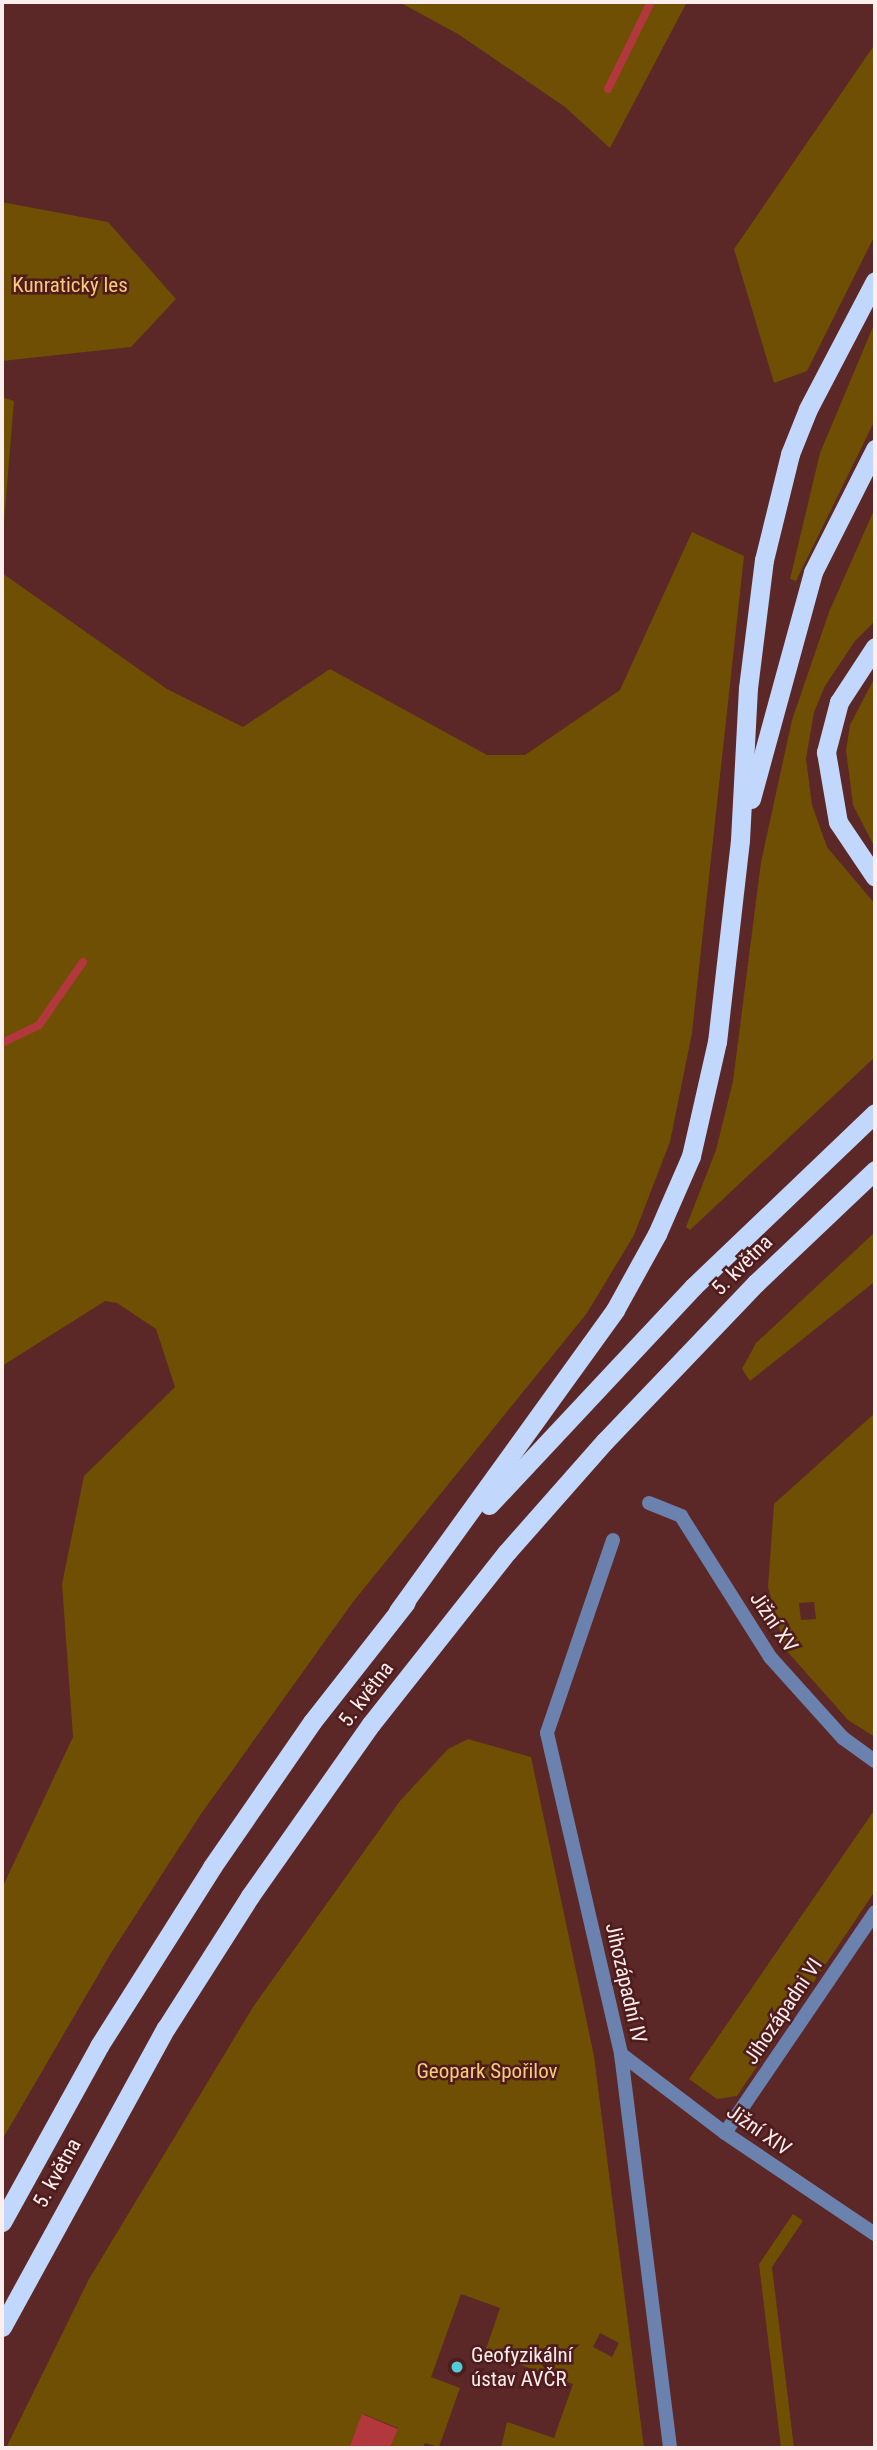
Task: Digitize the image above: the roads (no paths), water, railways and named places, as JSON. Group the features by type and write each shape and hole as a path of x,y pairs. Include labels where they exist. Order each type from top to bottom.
{"highway":[{"path":"398,1611 586,1354 637,1273 676,1196 711,1079 740,840 748,688 772,526 807,409 875,281"},
{"path":"740,840 813,572 875,449"},
{"path":"875,647 839,702 826,752 838,822 875,877"},
{"name":"5. května","path":"2,2222 99,2046 212,1867 312,1722 398,1611 642,1339 875,1113"},
{"name":"5. května","path":"2,2327 93,2155 173,2018 250,1896 372,1724 507,1552 605,1441 755,1283 875,1170"}],"street":[{"name":"Jižní XV","path":"649,1503 681,1516 770,1657 843,1738 875,1761"},
{"name":"Jihozápadní IV","path":"613,1540 547,1733 621,2054 670,2448"},
{"name":"Jihozápadni VI","path":"725,2133 875,1913"},
{"name":"Jižní XIV","path":"621,2054 725,2133 875,2234"}],"waterway":[{"path":"608,89 651,2"},
{"path":"2,1043 39,1025 83,962"}],"place":[{"name":"Geofyzikální ústav AVČR","path":"457,2367"}],"park label":[{"name":"Kunratický les","path":"70,285"},
{"name":"Geopark Spořilov","path":"487,2071"}]}
